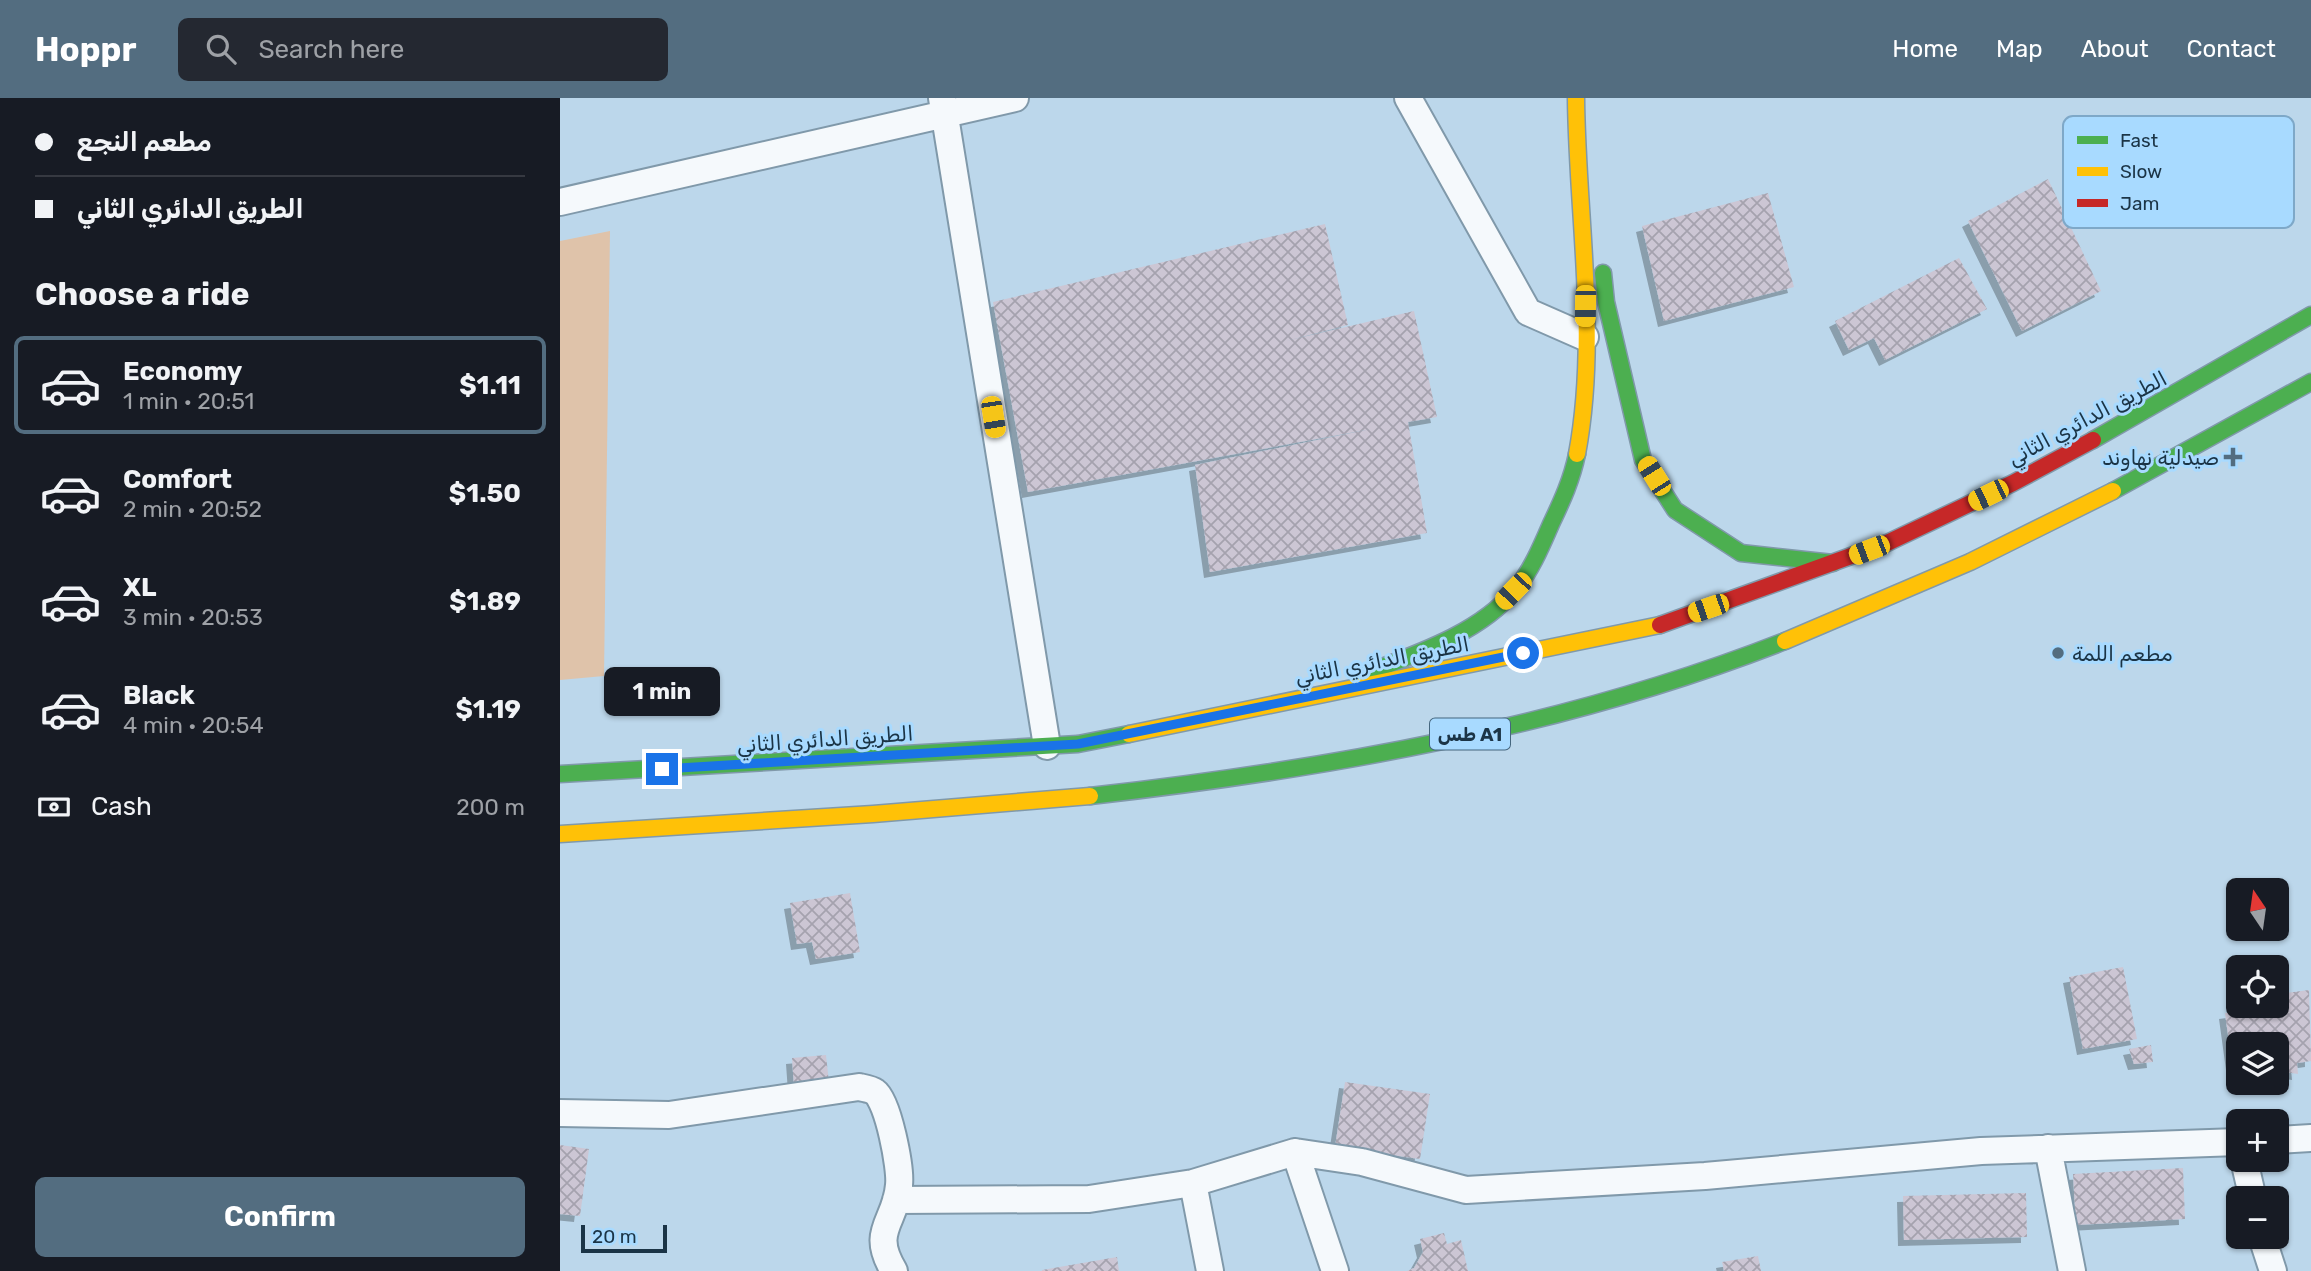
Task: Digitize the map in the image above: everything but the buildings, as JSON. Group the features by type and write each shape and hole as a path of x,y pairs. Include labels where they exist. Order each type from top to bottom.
{"main road":[{"path":"1309,696 1407,657 1495,609 1530,573 1574,470 1584,406 1585,337 1575,151 1576,98"},
{"path":"1593,98 1593,199 1606,302 1643,460 1675,510 1741,553 1833,563"},
{"name":"الطريق الدائري الثاني","path":"560,774 1078,744 1657,626 1887,543 2013,483 2157,406 2311,315"},
{"name":"طس A1","path":"560,834 1070,799 1270,773 1382,754 1514,724 1676,679 1745,656 1902,593 2033,533 2191,452 2311,382"}],"street":[{"path":"560,202 943,107 1014,98"},
{"path":"1408,98 1528,312 1585,337"},
{"path":"943,107 1047,746"},
{"path":"560,1113 669,1115 859,1087 874,1091 883,1101 900,1183 896,1200 883,1228 882,1245 894,1271"},
{"path":"2289,1139 2311,1138"},
{"path":"896,1200 1089,1199 1193,1182 1295,1152 1362,1162 1466,1190 1705,1176 1982,1151 2226,1142"},
{"path":"2048,1148 2072,1271"},
{"path":"1295,1152 1335,1271"},
{"path":"1193,1182 1210,1271"},
{"path":"2266,1249 2273,1271"}],"shaded area":[{"path":"610,231 604,676 560,680 560,241"}],"traffic: fast":[{"path":"1603,273 1606,302 1643,460 1675,510 1741,553 1833,563"},
{"path":"2093,440 2311,315"},
{"path":"2113,491 2311,382"},
{"path":"1361,675 1444,642 1464,631 1483,619 1515,590 1535,559 1566,490 1577,454"},
{"path":"1090,796 1267,773 1443,741 1616,698 1701,672 1785,641"},
{"path":"560,774 1078,744 1129,734"}],"traffic: slow":[{"path":"1576,98 1587,321 1583,410 1577,454"},
{"path":"1785,641 1970,562 2113,491"},
{"path":"1129,734 1660,625"},
{"path":"560,834 873,814 1090,796"}],"traffic: jam":[{"path":"1660,625 1887,543 2013,483 2093,440"}],"place":[{"name":"صيدلية نهاوند","path":"2233,457"},
{"name":"مطعم اللمة","path":"2058,653"}],"route":[{"path":"662,769 1078,744 1523,653"}]}
